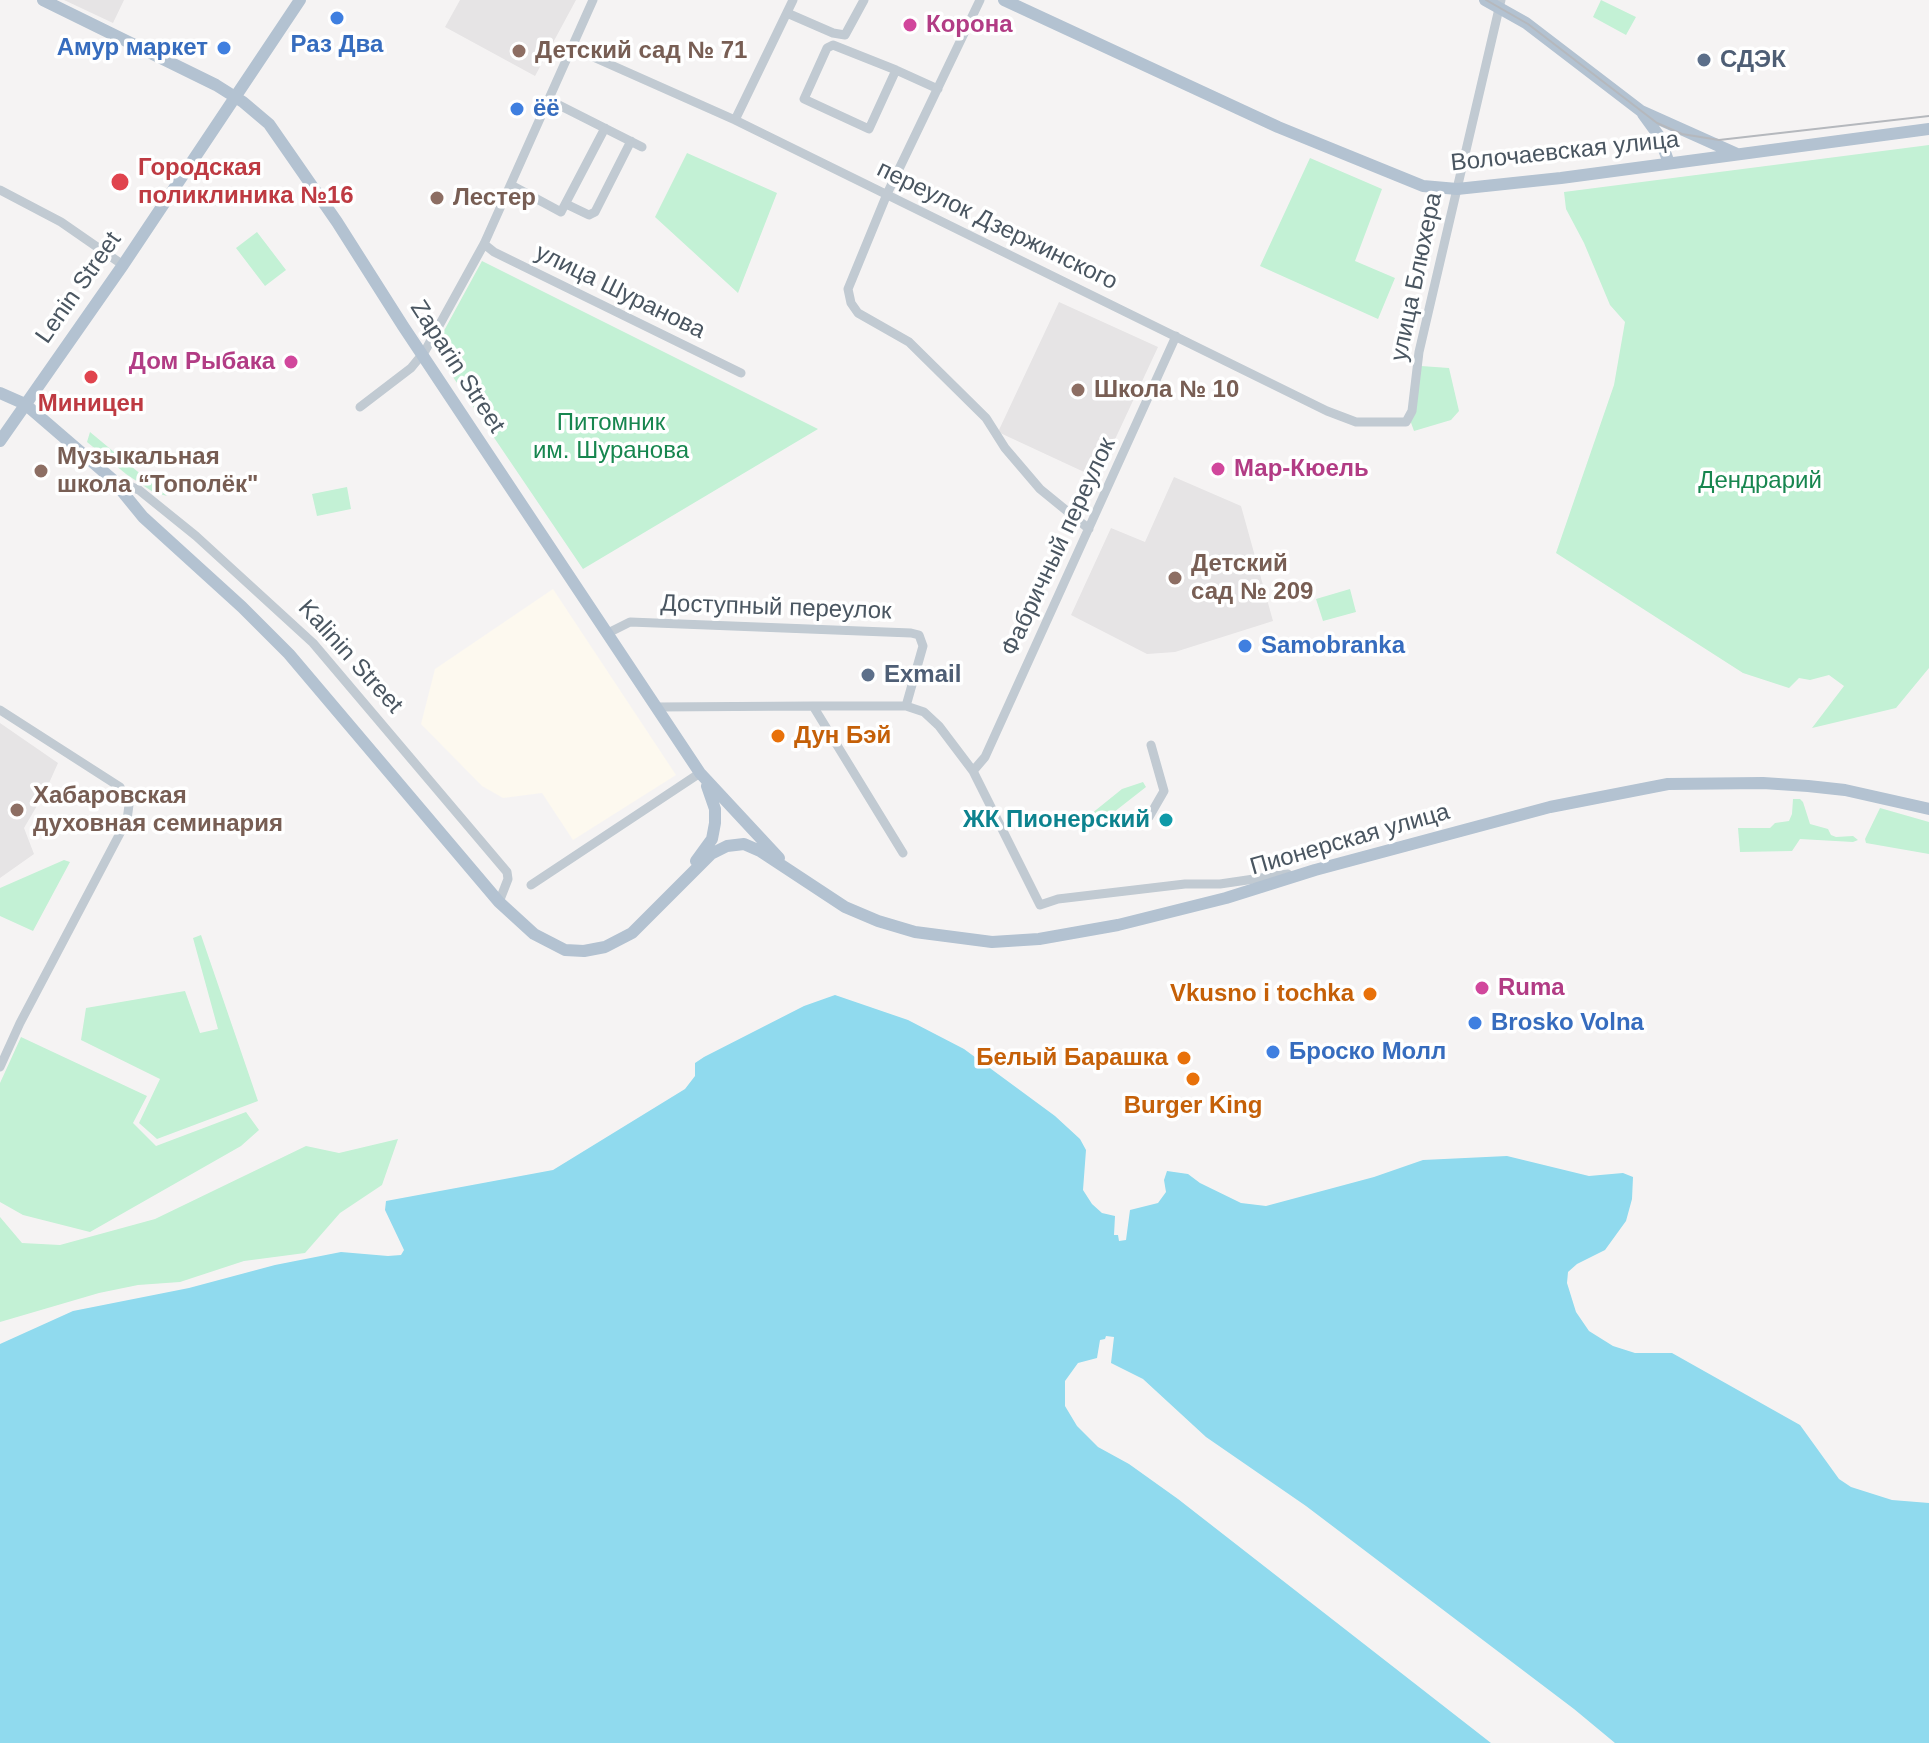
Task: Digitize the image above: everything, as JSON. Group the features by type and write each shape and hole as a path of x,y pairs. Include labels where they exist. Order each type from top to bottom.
{"main road":[{"name":"Zaparin Street","path":"43,0 216,85 269,124 337,222 700,773 796,875"},
{"name":"Lenin Street","path":"0,441 123,265 300,0"},
{"name":"Волочаевская улица","path":"1004,0 1264,121 1423,186 1457,189 1929,129"},
{"path":"1485,0 1500,4 1641,111 1737,154"},
{"path":"1641,111 1659,136 1669,163"},
{"name":"Kalinin Street","path":"0,393 25,404 112,479 143,517 289,654 499,902 534,934 565,950 584,951 605,947 632,933 675,890"},
{"path":"675,890 712,839 715,823 710,793 700,773"},
{"name":"Пионерская улица","path":"796,875 845,907 878,921 915,932 992,942 1080,934 1226,898 1315,870 1574,801 1668,784 1808,786 1845,790 1929,809"},
{"path":"675,890 711,854 727,846 744,844 796,875"}],"street":[{"path":"360,407 411,368 484,244 593,0"},
{"path":"735,120 793,0"},
{"path":"787,13 845,35 864,0"},
{"path":"980,0 887,194 848,289 851,303 858,313 909,342 986,418 1005,448 1040,489 1089,529"},
{"name":"улица Блюхера","path":"1406,422 1412,411 1419,352 1500,4"},
{"path":"896,70 869,129 804,99 830,46 896,70 938,89"},
{"name":"переулок Дзержинского","path":"573,48 735,120 1324,409 1356,422 1406,422"},
{"path":"549,100 642,147"},
{"path":"511,185 561,212 605,128"},
{"path":"566,204 589,215 595,212 631,141"},
{"path":"0,190 61,222 123,265"},
{"name":"улица Шуранова","path":"484,244 494,252 741,373"},
{"name":"Фабричный переулок","path":"973,771 985,757 1176,336"},
{"name":"Kalinin Street","path":"112,479 139,490 196,536 313,643 507,872 508,879 499,902"},
{"name":"Доступный переулок","path":"608,633 630,622 911,633 919,635 923,646 906,706"},
{"path":"813,706 903,853"},
{"path":"657,707 906,706 924,712 939,726 973,771 1040,905 1074,897 1185,884 1220,884 1315,870"},
{"path":"0,710 120,787 129,805 127,820 0,1067"},
{"path":"1149,817 1164,791 1151,745"},
{"path":"531,885 700,773"}],"shaded area":[{"path":"64,0 124,0 113,23"},
{"name":"Детский сад № 71","path":"460,0 576,0 535,76 445,27"},
{"name":"Школа № 10","path":"1059,302 1158,347 1097,478 998,432"},
{"name":"Детский сад № 209","path":"1174,477 1241,506 1273,621 1175,652 1147,654 1071,615 1111,528 1145,542"},
{"path":"553,589 676,775 573,840 542,793 503,798 482,786 421,724 435,669"},
{"name":"Хабаровская духовная семинария","path":"0,723 58,763 24,828 34,854 0,878"}],"green space":[{"path":"1601,0 1636,17 1626,35 1593,17"},
{"name":"Дендрарий","path":"1929,145 1929,668 1896,708 1812,728 1844,686 1829,675 1810,680 1799,678 1789,688 1743,673 1556,553 1614,385 1625,322 1610,305 1566,209 1564,192"},
{"path":"687,153 777,193 738,293 655,217"},
{"path":"1310,158 1382,189 1355,261 1395,278 1378,319 1260,266"},
{"path":"257,232 286,270 265,286 236,248"},
{"name":"Питомник им. Шуранова","path":"482,261 818,429 583,569 434,349"},
{"path":"1421,366 1449,368 1459,411 1451,420 1414,431 1409,417"},
{"path":"90,432 167,496 153,492 126,474 87,442"},
{"path":"347,487 351,509 317,516 312,494"},
{"path":"1350,589 1356,612 1323,621 1316,599"},
{"path":"1143,782 1146,787 1100,823 1091,814 1122,789"},
{"path":"1793,799 1803,802 1810,824 1828,829 1836,837 1853,836 1858,840 1800,839 1792,851 1740,852 1738,828 1770,828 1775,823 1789,821"},
{"path":"1880,808 1929,822 1929,854 1866,843 1865,839"},
{"path":"64,860 70,862 33,931 0,916 0,888"},
{"path":"201,935 258,1101 157,1139 139,1123 160,1079 81,1040 86,1008 185,991 200,1033 218,1029 193,938"},
{"path":"21,1037 147,1096 133,1123 156,1146 246,1112 259,1130 241,1146 90,1232 23,1215 0,1202 0,1083"},
{"path":"398,1139 382,1185 340,1213 305,1253 244,1261 180,1282 138,1285 99,1293 0,1322 0,1217 22,1243 60,1245 155,1219 306,1146 339,1153"}],"water":[{"path":"835,995 908,1020 964,1049 1055,1116 1080,1139 1086,1150 1083,1190 1102,1213 1115,1216 1114,1235 1118,1235 1119,1241 1126,1240 1130,1210 1158,1203 1166,1192 1164,1180 1167,1171 1188,1174 1241,1203 1266,1206 1374,1177 1423,1160 1507,1156 1589,1176 1623,1173 1633,1177 1632,1199 1626,1221 1605,1250 1568,1272 1567,1283 1576,1312 1589,1331 1613,1346 1635,1353 1672,1353 1800,1425 1839,1479 1851,1487 1892,1500 1929,1503 1929,1743 1615,1743 1306,1506 1206,1437 1143,1379 1111,1363 1114,1337 1106,1336 1100,1340 1097,1358 1078,1363 1065,1381 1065,1406 1077,1426 1098,1447 1129,1464 1178,1499 1491,1743 0,1743 0,1344 73,1311 189,1288 275,1265 341,1252 401,1255 404,1250 385,1210 386,1201 553,1170 685,1089 695,1076 695,1063 704,1057 804,1006"}],"tram line":[{"path":"1486,0 1528,24 1657,123 1682,134 1719,140 1929,116"}],"place":[{"name":"Раз Два","path":"337,18"},
{"name":"Корона","path":"910,25"},
{"name":"Амур маркет","path":"224,48"},
{"name":"Детский сад № 71","path":"519,51"},
{"name":"СДЭК","path":"1704,60"},
{"name":"ёё","path":"517,109"},
{"name":"Городская поликлиника №16","path":"120,182"},
{"name":"Лестер","path":"437,198"},
{"name":"Дом Рыбака","path":"291,362"},
{"name":"Миницен","path":"91,377"},
{"name":"Школа № 10","path":"1078,390"},
{"name":"Мар-Кюель","path":"1218,469"},
{"name":"Музыкальная школа “Тополёк\"","path":"41,471"},
{"name":"Детский сад № 209","path":"1175,578"},
{"name":"Samobranka","path":"1245,646"},
{"name":"Exmail","path":"868,675"},
{"name":"Дун Бэй","path":"778,736"},
{"name":"Хабаровская духовная семинария","path":"17,810"},
{"name":"ЖК Пионерский","path":"1166,820"},
{"name":"Ruma","path":"1482,988"},
{"name":"Vkusno i tochka","path":"1370,994"},
{"name":"Brosko Volna","path":"1475,1023"},
{"name":"Броско Молл","path":"1273,1052"},
{"name":"Белый Барашка","path":"1184,1058"},
{"name":"Burger King","path":"1193,1079"}]}
